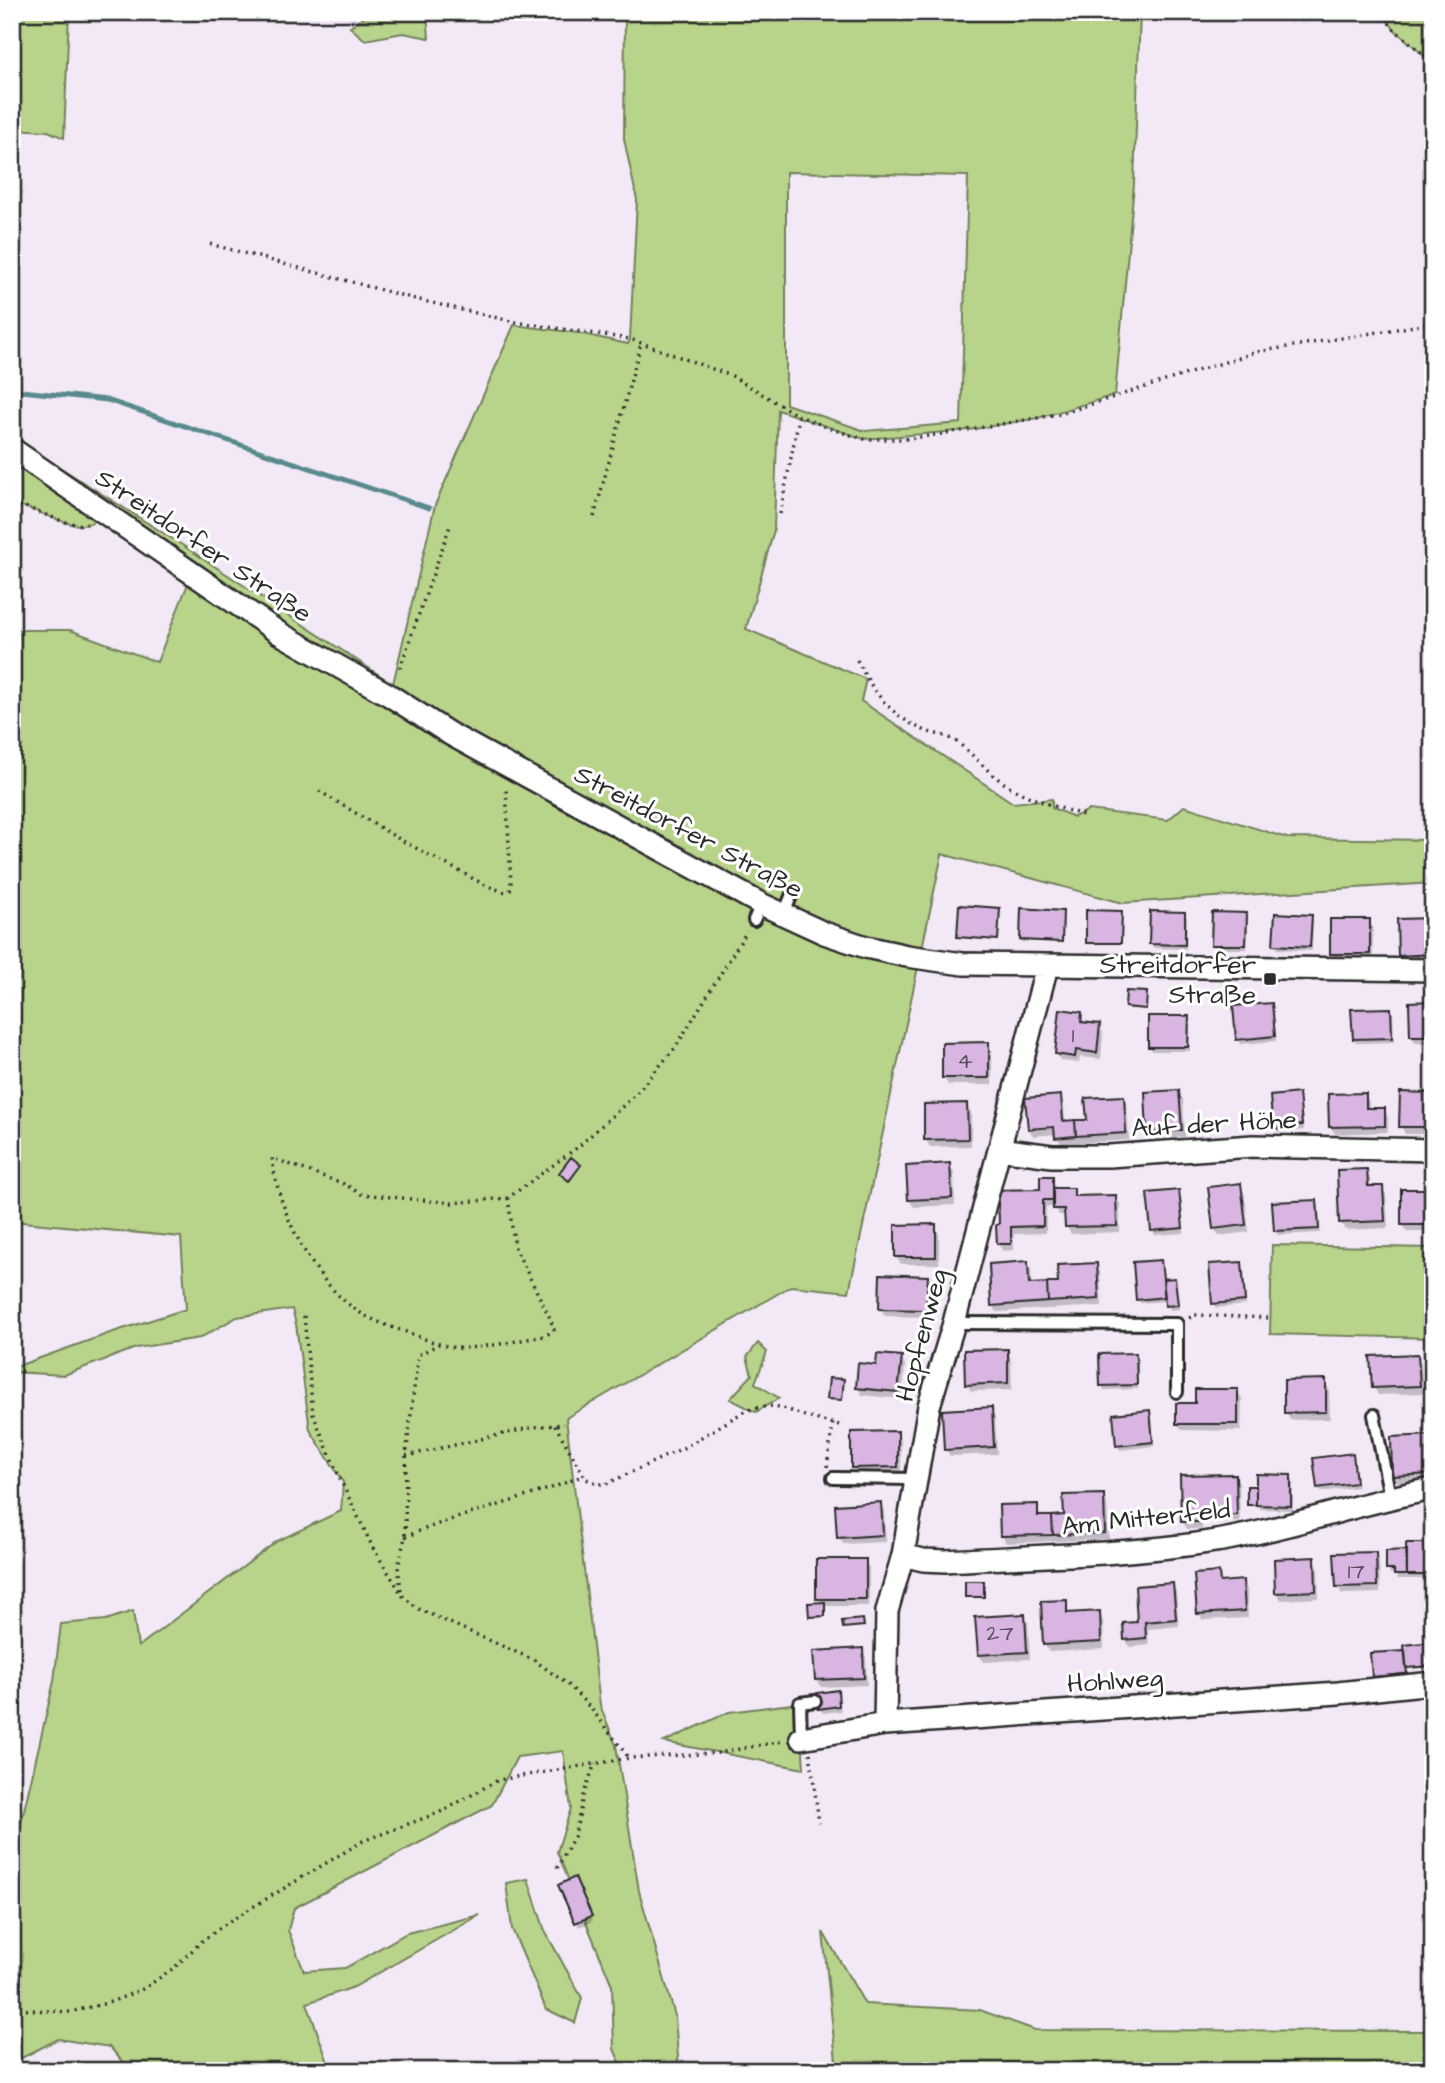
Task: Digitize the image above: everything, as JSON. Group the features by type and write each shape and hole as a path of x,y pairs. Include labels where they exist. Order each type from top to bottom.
{"street":[{"name":"Streitdorfer Straße","path":"12,449 106,511 279,633 506,760 758,912 784,914 824,933 866,947 963,964 1433,970"},
{"name":"Hopfenweg","path":"885,1724 887,1611 903,1555 929,1406 954,1323 1047,966"},
{"name":"Auf der Höhe","path":"999,1149 1052,1156 1109,1156 1253,1146 1433,1150"},
{"name":"Am Mitterfeld","path":"903,1555 946,1562 1185,1545 1249,1534 1390,1497 1433,1489"},
{"name":"Hohlweg","path":"801,1738 885,1724 1338,1693 1433,1683"}],"lane":[{"path":"784,914 792,894"},
{"path":"954,1323 1177,1324 1177,1392"},
{"path":"1374,1415 1390,1497"},
{"path":"833,1478 916,1479"},
{"path":"801,1738 800,1703 815,1701"}],"path":[{"path":"1380,12 1395,30 1433,62"},
{"path":"210,244 415,299 515,322 579,330 641,343 732,376 779,405 831,429 864,439 906,439 1060,414 1257,352 1433,323"},
{"path":"594,517 641,343"},
{"path":"780,513 799,416"},
{"path":"12,504 27,506 72,524 85,526 106,511"},
{"path":"400,668 450,526"},
{"path":"856,660 868,683 885,705 905,720 926,731 951,738 1003,783 1039,800 1086,816"},
{"path":"319,791 399,839 487,886 505,892 510,890 511,883 506,760"},
{"path":"508,1198 515,1248 554,1330 545,1336 458,1348 439,1344 374,1320 357,1311 327,1282 297,1237 282,1207 276,1189 272,1158 344,1184 361,1194 453,1203 508,1198 578,1147 634,1096 675,1048 758,912"},
{"path":"1177,1324 1195,1315 1270,1318"},
{"path":"304,1316 313,1414 373,1548 403,1596 425,1612 543,1666 570,1686 614,1736 629,1758"},
{"path":"403,1596 398,1567 405,1537 406,1457 418,1355 439,1344"},
{"path":"555,1425 586,1479 604,1485 665,1457 745,1410 756,1407 782,1406 812,1419 839,1425"},
{"path":"833,1423 827,1470 833,1478"},
{"path":"406,1457 509,1433 564,1424"},
{"path":"405,1537 440,1523 518,1501 583,1475"},
{"path":"12,2010 71,2012 111,2002 145,1988 231,1920 363,1841 443,1811 498,1780 629,1758 718,1753 801,1738 810,1753 818,1823"},
{"path":"557,1868 575,1835 583,1796 595,1763"}],"green space":[{"path":"12,12 69,12 64,138 48,131 12,129"},
{"path":"371,12 427,12 429,38 403,33 365,40 350,27"},
{"path":"625,12 1140,12 1134,184 1115,395 1038,418 969,430 864,439 778,410 774,530 746,629 866,679 861,701 1013,803 1052,799 1052,808 1074,817 1089,810 1168,820 1184,806 1287,838 1433,840 1433,883 1123,903 942,854 849,1292 791,1286 566,1418 600,1705 616,1745 639,1891 675,2016 679,2071 624,2071 614,2049 612,1985 557,1852 571,1808 563,1751 517,1757 492,1805 294,1908 288,1930 304,1971 345,1968 407,1933 480,1915 354,1987 307,2003 331,2071 130,2071 110,2047 58,2039 12,2063 12,1980 21,1947 12,1946 12,1862 54,1681 61,1624 106,1620 133,1611 138,1647 277,1541 341,1511 343,1482 310,1430 292,1309 237,1317 200,1338 136,1348 64,1375 12,1372 12,1368 186,1309 181,1237 12,1221 12,630 70,630 157,662 189,581 98,519 74,525 12,504 12,437 393,684 435,505 514,325 578,333 628,344 637,200 624,139","holes":["786,172 968,176 961,423 865,431 786,404"]},
{"path":"1381,12 1433,12 1433,81 1424,71 1428,59 1395,30"},
{"path":"1272,1245 1433,1248 1433,1338 1270,1334"},
{"path":"758,1343 767,1352 755,1383 779,1398 756,1412 730,1399 752,1375 747,1357"},
{"path":"800,1703 804,1769 664,1742 729,1712"},
{"path":"528,1879 545,1931 582,1998 575,2023 546,2009 512,1929 506,1883"},
{"path":"823,1932 865,2004 980,2010 1035,2030 1430,2031 1423,2071 837,2071"}],"building":[{"path":"959,905 1000,908 998,940 957,937"},
{"path":"1021,908 1063,911 1062,942 1020,940"},
{"path":"1086,910 1122,911 1121,943 1086,943"},
{"path":"1150,911 1185,912 1185,945 1149,944"},
{"path":"1212,912 1247,913 1246,945 1211,945"},
{"path":"1275,913 1312,915 1310,947 1273,945"},
{"path":"1433,918 1433,954 1398,956 1397,919"},
{"path":"1330,919 1370,919 1370,954 1330,954"},
{"path":"1126,991 1147,992 1146,1009 1125,1007"},
{"path":"1433,1001 1433,1036 1410,1036 1409,1002"},
{"path":"1272,1003 1275,1036 1236,1040 1233,1006"},
{"path":"1391,1008 1392,1038 1353,1039 1351,1009"},
{"path":"1060,1009 1082,1012 1081,1022 1100,1024 1097,1053 1076,1050 1075,1057 1055,1054"},
{"path":"1148,1016 1189,1016 1188,1047 1148,1047"},
{"path":"989,1042 989,1078 942,1078 942,1043"},
{"path":"1179,1090 1182,1130 1147,1133 1145,1092"},
{"path":"1400,1092 1433,1093 1433,1127 1399,1127"},
{"path":"1299,1093 1302,1125 1273,1129 1270,1096"},
{"path":"1366,1093 1366,1108 1385,1108 1385,1126 1329,1127 1328,1094"},
{"path":"1061,1095 1063,1121 1075,1120 1076,1136 1055,1138 1054,1127 1028,1129 1025,1098"},
{"path":"1124,1096 1126,1133 1076,1136 1075,1120 1087,1120 1085,1098"},
{"path":"967,1103 968,1139 924,1140 924,1104"},
{"path":"571,1157 581,1165 569,1181 559,1173"},
{"path":"950,1163 952,1198 908,1200 906,1166"},
{"path":"1367,1169 1368,1186 1383,1186 1385,1221 1339,1223 1337,1170"},
{"path":"1040,1176 1053,1176 1053,1200 1043,1200 1043,1226 1011,1227 1011,1244 997,1244 998,1190 1040,1189"},
{"path":"1241,1183 1246,1225 1213,1229 1208,1187"},
{"path":"1053,1188 1074,1188 1074,1196 1116,1195 1117,1226 1065,1227 1064,1209 1053,1209"},
{"path":"1401,1189 1433,1189 1433,1225 1401,1225"},
{"path":"1179,1190 1183,1228 1151,1231 1147,1193"},
{"path":"1317,1200 1319,1229 1274,1231 1272,1202"},
{"path":"936,1224 936,1257 895,1257 895,1225"},
{"path":"1161,1260 1165,1297 1136,1300 1133,1262"},
{"path":"1028,1261 1029,1284 1047,1283 1048,1302 991,1306 989,1264"},
{"path":"1242,1262 1245,1301 1212,1304 1209,1264"},
{"path":"1097,1263 1099,1299 1048,1302 1047,1283 1058,1283 1057,1265"},
{"path":"880,1274 928,1276 926,1310 879,1309"},
{"path":"1175,1278 1178,1305 1165,1306 1163,1279"},
{"path":"1008,1349 1008,1383 965,1385 964,1350"},
{"path":"1136,1353 1137,1385 1100,1386 1099,1354"},
{"path":"877,1354 902,1356 898,1392 856,1388 858,1363 876,1365"},
{"path":"1418,1354 1420,1386 1372,1388 1370,1356"},
{"path":"829,1378 844,1379 842,1400 827,1399"},
{"path":"1326,1379 1326,1412 1284,1413 1284,1380"},
{"path":"1195,1389 1238,1389 1238,1424 1176,1424 1176,1403 1195,1403"},
{"path":"992,1407 994,1447 944,1450 942,1410"},
{"path":"1150,1410 1153,1442 1116,1446 1113,1414"},
{"path":"898,1431 898,1467 851,1468 851,1432"},
{"path":"1433,1435 1433,1474 1392,1476 1391,1437"},
{"path":"1353,1453 1356,1483 1317,1488 1313,1458"},
{"path":"1236,1474 1237,1515 1199,1516 1199,1522 1181,1522 1180,1475"},
{"path":"1256,1474 1291,1475 1291,1506 1256,1505"},
{"path":"1247,1486 1256,1486 1256,1505 1247,1505"},
{"path":"1104,1494 1105,1533 1053,1535 1052,1516 1064,1515 1063,1495"},
{"path":"881,1502 883,1535 837,1538 835,1505"},
{"path":"1038,1504 1038,1516 1052,1516 1053,1535 1000,1536 999,1505"},
{"path":"1406,1543 1433,1543 1433,1575 1407,1575"},
{"path":"1407,1550 1407,1575 1394,1575 1394,1570 1386,1570 1386,1551"},
{"path":"1376,1552 1377,1586 1336,1587 1334,1553"},
{"path":"1315,1557 1316,1591 1275,1593 1274,1559"},
{"path":"816,1559 866,1559 866,1599 816,1599"},
{"path":"1219,1572 1220,1582 1243,1580 1245,1611 1197,1614 1194,1574"},
{"path":"965,1581 984,1581 984,1597 965,1597"},
{"path":"1173,1583 1176,1619 1145,1622 1146,1638 1124,1640 1123,1623 1137,1622 1135,1586"},
{"path":"1067,1600 1067,1613 1100,1611 1101,1642 1043,1645 1041,1601"},
{"path":"825,1602 825,1616 809,1617 808,1603"},
{"path":"1025,1614 1027,1652 978,1655 975,1617"},
{"path":"863,1619 864,1626 843,1628 842,1621"},
{"path":"1433,1642 1433,1666 1406,1668 1404,1645"},
{"path":"863,1648 864,1678 815,1680 813,1651"},
{"path":"1405,1651 1407,1674 1372,1677 1370,1653"},
{"path":"838,1690 839,1706 818,1709 817,1693"},
{"path":"575,1877 592,1916 575,1923 558,1885"}],"waterway":[{"path":"12,390 107,400 429,508"}],"place":[{"name":"Streitdorfer Straße","path":"1270,979"}]}
